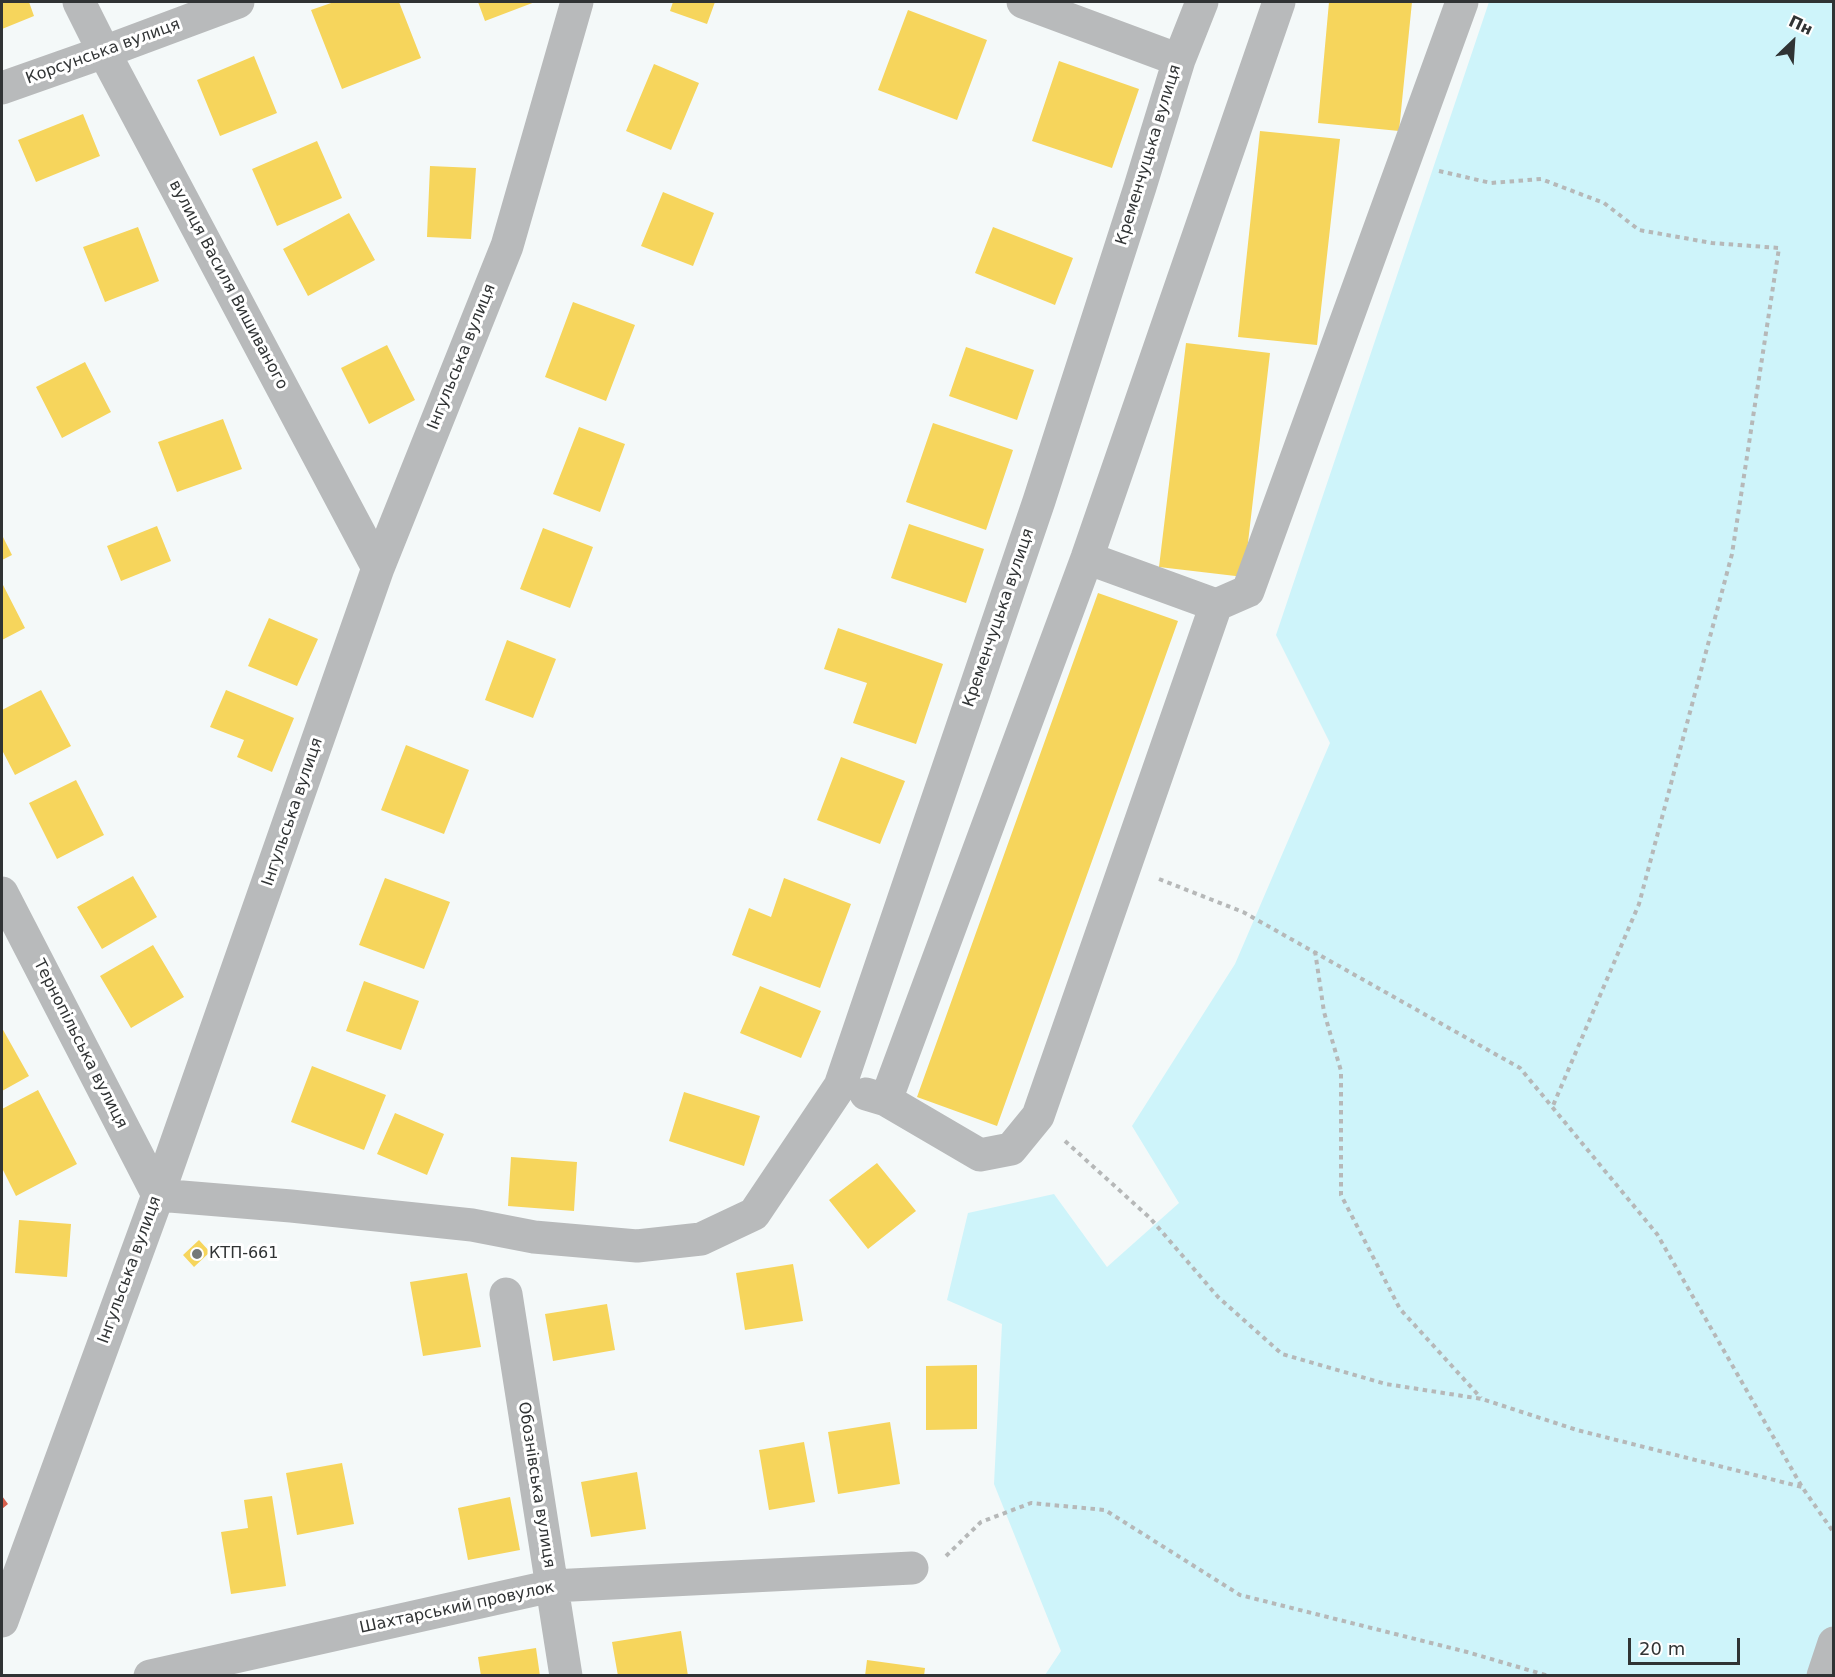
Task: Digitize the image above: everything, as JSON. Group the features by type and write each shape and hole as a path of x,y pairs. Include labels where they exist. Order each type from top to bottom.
{"street":[{"name":"вулиця Василя Вишиваного","path":"79,2 378,568"},
{"name":"Корсунська вулиця","path":"2,88 238,2"},
{"name":"Інгульська вулиця","path":"2,1621 158,1196 378,568 507,246 577,2"},
{"path":"1023,2 1179,60"},
{"name":"Кременчуцька вулиця","path":"158,1196 291,1206 472,1225 534,1237 637,1246 701,1239 754,1214 840,1086 1039,501 1179,60 1202,2"},
{"path":"886,1100 1087,558 1279,2"},
{"path":"1087,558 1216,605 1248,591 1462,2"},
{"path":"840,1086 886,1100 980,1155 1011,1149 1038,1116 1216,605"},
{"name":"Тернопільська вулиця","path":"2,893 158,1196"},
{"name":"Обознівська вулиця","path":"506,1294 566,1676"},
{"name":"Шахтарський провулок","path":"150,1676 552,1586 912,1568"},
{"path":"1823,1676 1833,1643"}],"path":[{"path":"1403,164 1491,183 1541,179 1604,203 1640,230 1712,243 1779,248 1732,554 1639,904 1552,1108"},
{"path":"1125,865 1243,912 1520,1068 1658,1234 1802,1487 1833,1533"},
{"path":"1314,951 1324,1012 1341,1071 1341,1195 1400,1309 1482,1399"},
{"path":"1038,1116 1150,1218 1218,1297 1282,1354 1386,1384 1482,1399 1577,1430 1802,1487"},
{"path":"912,1568 940,1561 981,1522 1031,1503 1105,1510 1240,1595 1467,1652 1549,1676"}],"shaded area":[{"path":"1489,2 1833,2 1833,1675 1045,1675 1061,1651 994,1484 1002,1324 947,1300 968,1213 1054,1194 1107,1267 1179,1203 1132,1126 1235,964 1330,743 1276,635"}],"building: Житло":[{"path":"2,2 29,2 34,16 2,29"},
{"path":"334,2 399,2 421,58 342,89 311,10"},
{"path":"478,2 535,2 485,21"},
{"path":"673,2 715,2 707,24 670,11"},
{"path":"1329,2 1412,2 1399,131 1318,123"},
{"path":"908,10 987,40 957,120 878,90"},
{"path":"254,56 277,113 220,136 197,80"},
{"path":"1059,61 1139,89 1112,168 1032,141"},
{"path":"654,64 699,83 671,150 626,131"},
{"path":"83,114 100,156 36,182 18,140"},
{"path":"1260,131 1340,139 1317,345 1238,337"},
{"path":"317,141 342,198 277,226 252,169"},
{"path":"430,166 476,168 471,239 427,237"},
{"path":"663,192 714,213 693,266 641,246"},
{"path":"349,213 375,260 308,296 283,249"},
{"path":"138,227 159,281 105,302 83,247"},
{"path":"993,227 1073,258 1055,305 975,273"},
{"path":"573,302 635,325 606,401 545,377"},
{"path":"1186,343 1270,353 1244,577 1159,567"},
{"path":"387,345 415,400 369,424 341,368"},
{"path":"966,347 1034,370 1017,420 949,396"},
{"path":"85,362 111,412 62,438 36,387"},
{"path":"223,419 242,469 177,492 158,442"},
{"path":"933,423 1013,450 986,530 906,502"},
{"path":"579,427 625,444 600,512 553,494"},
{"path":"909,524 984,549 966,603 891,578"},
{"path":"157,526 171,561 121,581 107,546"},
{"path":"543,528 593,547 570,608 520,589"},
{"path":"2,535 12,555 2,560"},
{"path":"2,583 25,628 2,640"},
{"path":"1098,593 1178,621 997,1126 917,1097"},
{"path":"269,618 318,639 297,686 248,666"},
{"path":"838,628 943,664 916,744 853,723 867,683 824,669"},
{"path":"507,640 556,659 533,718 485,700"},
{"path":"41,690 71,746 15,775 2,750 2,710"},
{"path":"226,690 294,718 272,772 237,757 244,740 210,727"},
{"path":"406,745 469,770 444,834 381,810"},
{"path":"841,757 905,781 880,844 817,820"},
{"path":"76,780 104,835 57,859 29,803"},
{"path":"133,876 157,917 102,949 77,907"},
{"path":"385,878 450,902 424,969 359,945"},
{"path":"784,878 851,904 820,988 732,955 749,908 771,917"},
{"path":"153,945 184,997 131,1028 100,976"},
{"path":"364,981 419,1001 401,1050 346,1031"},
{"path":"760,986 821,1011 801,1058 740,1033"},
{"path":"2,1028 29,1076 2,1091"},
{"path":"312,1066 386,1095 364,1150 291,1122"},
{"path":"38,1090 77,1164 16,1196 2,1168 2,1109"},
{"path":"684,1092 760,1116 744,1166 669,1141"},
{"path":"395,1113 444,1134 427,1175 377,1154"},
{"path":"511,1157 577,1162 574,1211 508,1206"},
{"path":"877,1163 916,1211 868,1249 829,1200"},
{"path":"19,1220 71,1224 67,1277 15,1273"},
{"name":"КТП-661","path":"199,1240 210,1252 194,1267 183,1255"},
{"path":"793,1264 803,1321 745,1330 736,1273"},
{"path":"467,1273 481,1347 423,1356 410,1282"},
{"path":"607,1304 615,1350 553,1361 545,1314"},
{"path":"977,1365 977,1429 926,1430 926,1366"},
{"path":"890,1422 900,1484 838,1494 828,1432"},
{"path":"804,1442 815,1502 769,1510 759,1450"},
{"path":"342,1463 354,1524 297,1535 286,1473"},
{"path":"637,1472 646,1529 591,1537 581,1482"},
{"path":"272,1496 286,1586 231,1594 221,1532 248,1528 244,1500"},
{"path":"510,1497 520,1550 468,1560 458,1508"},
{"path":"681,1631 688,1676 618,1676 612,1642"},
{"path":"536,1648 540,1676 481,1676 478,1657"},
{"path":"867,1660 925,1668 924,1676 865,1676"}],"building: Торгівля":[{"path":"2,1496 8,1504 2,1509"}],"place":[{"name":"КТП-661","path":"197,1254"}]}
